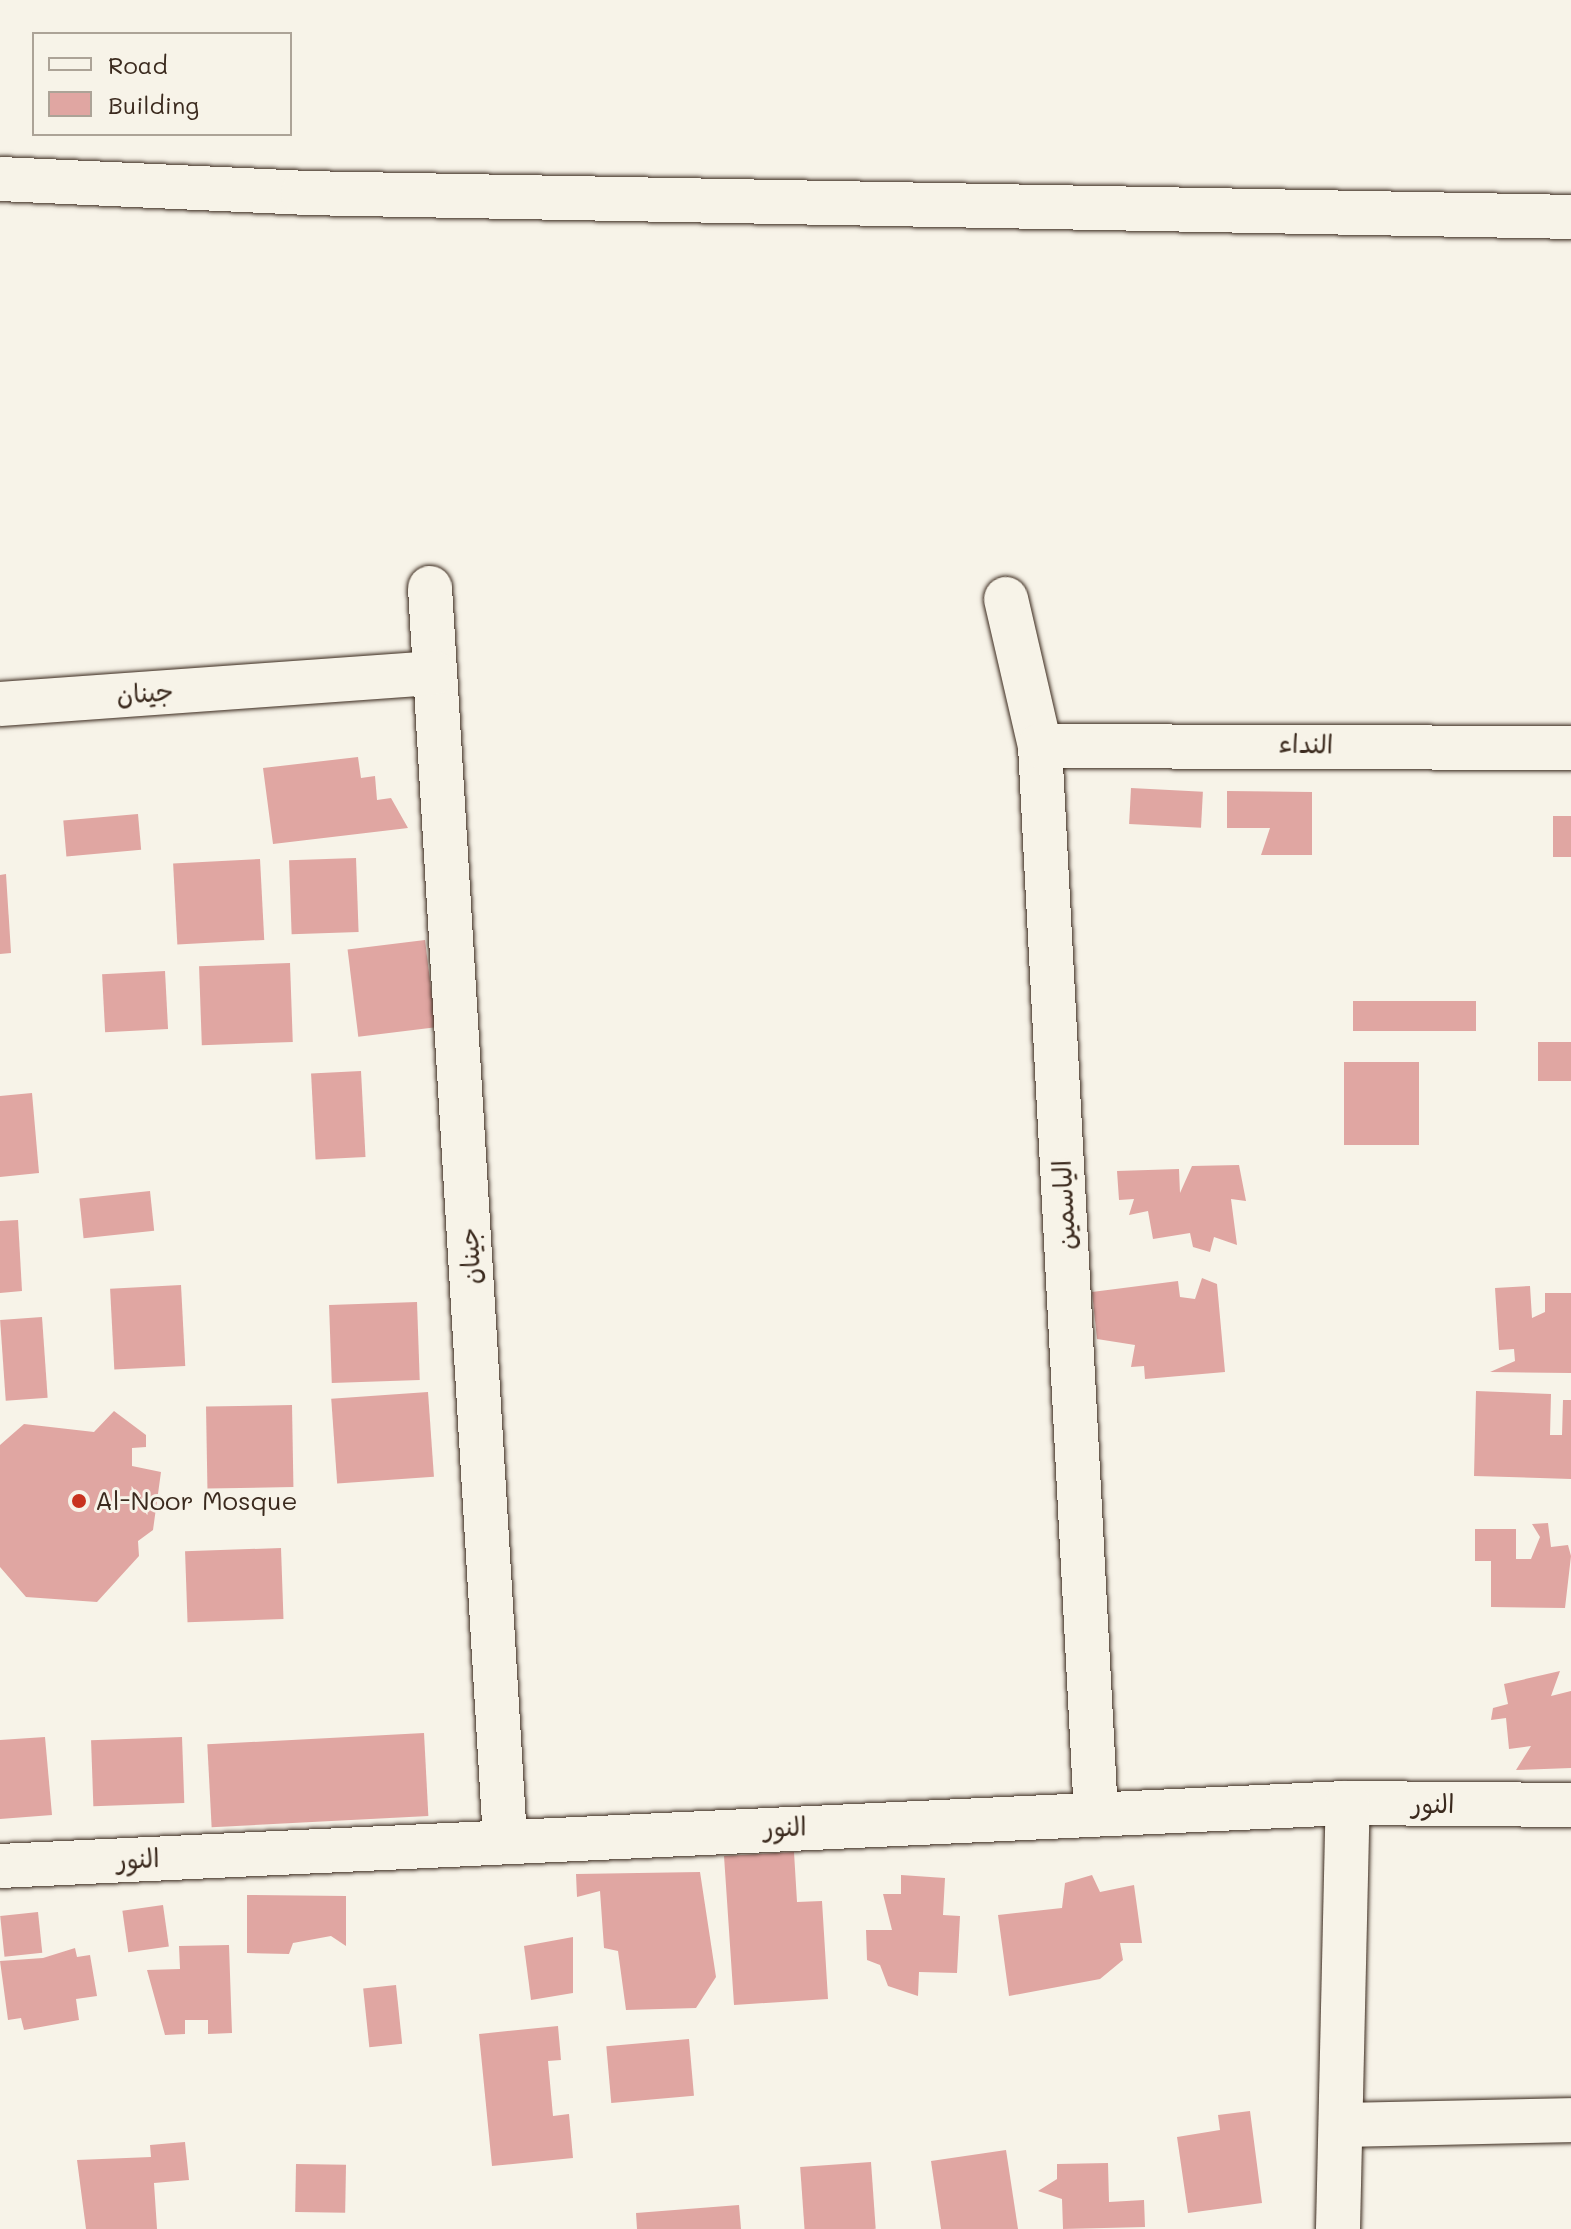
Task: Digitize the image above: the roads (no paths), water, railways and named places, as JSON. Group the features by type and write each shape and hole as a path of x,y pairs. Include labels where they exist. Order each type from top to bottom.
{"street":[{"path":"0,179 319,194 1571,217"},
{"name":"جينان","path":"430,588 505,1839"},
{"name":"الياسمين","path":"1006,599 1040,746 1096,1815"},
{"name":"جينان","path":"0,704 434,673"},
{"name":"النداء","path":"1040,746 1571,748"},
{"path":"1338,2229 1348,1803"},
{"name":"النور","path":"0,1866 505,1839 1348,1803 1571,1805"},
{"path":"1341,2125 1571,2120"}],"place":[{"name":"Al-Noor Mosque","path":"79,1501"}]}
